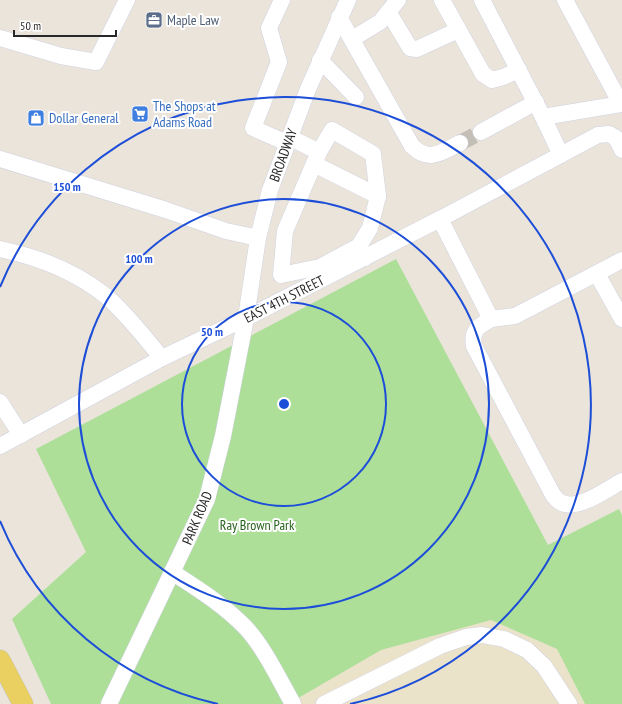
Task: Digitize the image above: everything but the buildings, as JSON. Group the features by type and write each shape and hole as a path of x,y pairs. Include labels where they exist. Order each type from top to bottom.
{"main road":[{"path":"0,660 23,704"}],"street":[{"path":"0,38 61,56 96,62 127,0"},
{"path":"282,0 269,28 279,62 253,128 288,140 378,196"},
{"name":"BROADWAY","path":"246,318 259,233 270,190 320,60 348,0"},
{"path":"352,39 380,22 389,13 398,0"},
{"path":"442,0 483,74 492,80 519,70"},
{"path":"482,0 536,102 561,155"},
{"path":"543,117 622,104 565,0"},
{"path":"389,13 410,48 417,49 458,30"},
{"path":"339,17 412,146 418,152 427,155 436,154 460,143"},
{"path":"320,60 356,97"},
{"path":"481,132 536,102"},
{"path":"332,130 373,154 378,196 370,228 362,252 320,267 281,275 285,231 316,158 332,130"},
{"name":"EAST 4TH STREET","path":"0,446 162,358 246,318 362,252 440,219 598,135 609,134 616,138 622,150"},
{"path":"0,159 166,210 226,231 259,233 285,231"},
{"path":"440,219 491,319"},
{"path":"0,249 28,255 83,279 107,297 162,358"},
{"path":"622,260 516,316 491,319 478,326 472,338 474,346 553,495 560,502 571,505 579,504 622,481"},
{"path":"597,274 622,319"},
{"name":"PARK ROAD","path":"109,704 207,499 223,436 246,318"},
{"path":"0,402 21,435"},
{"path":"172,572 216,600 246,629 263,653 293,704"},
{"path":"324,704 440,646 466,636 482,635 504,639 527,650 544,666 569,704"}],"shaded area":[{"path":"491,620 557,649 585,704 288,704 381,650"}],"green space":[{"name":"Ray Brown Park","path":"396,259 548,545 619,509 622,515 622,704 585,704 557,649 491,620 381,650 288,704 51,704 12,619 86,552 36,449"}],"tunnel":[{"path":"460,143 481,132"}],"place":[{"name":"Maple Law","path":"154,20"},
{"name":"The Shops at Adams Road","path":"140,114"},
{"name":"Dollar General","path":"36,118"}]}
